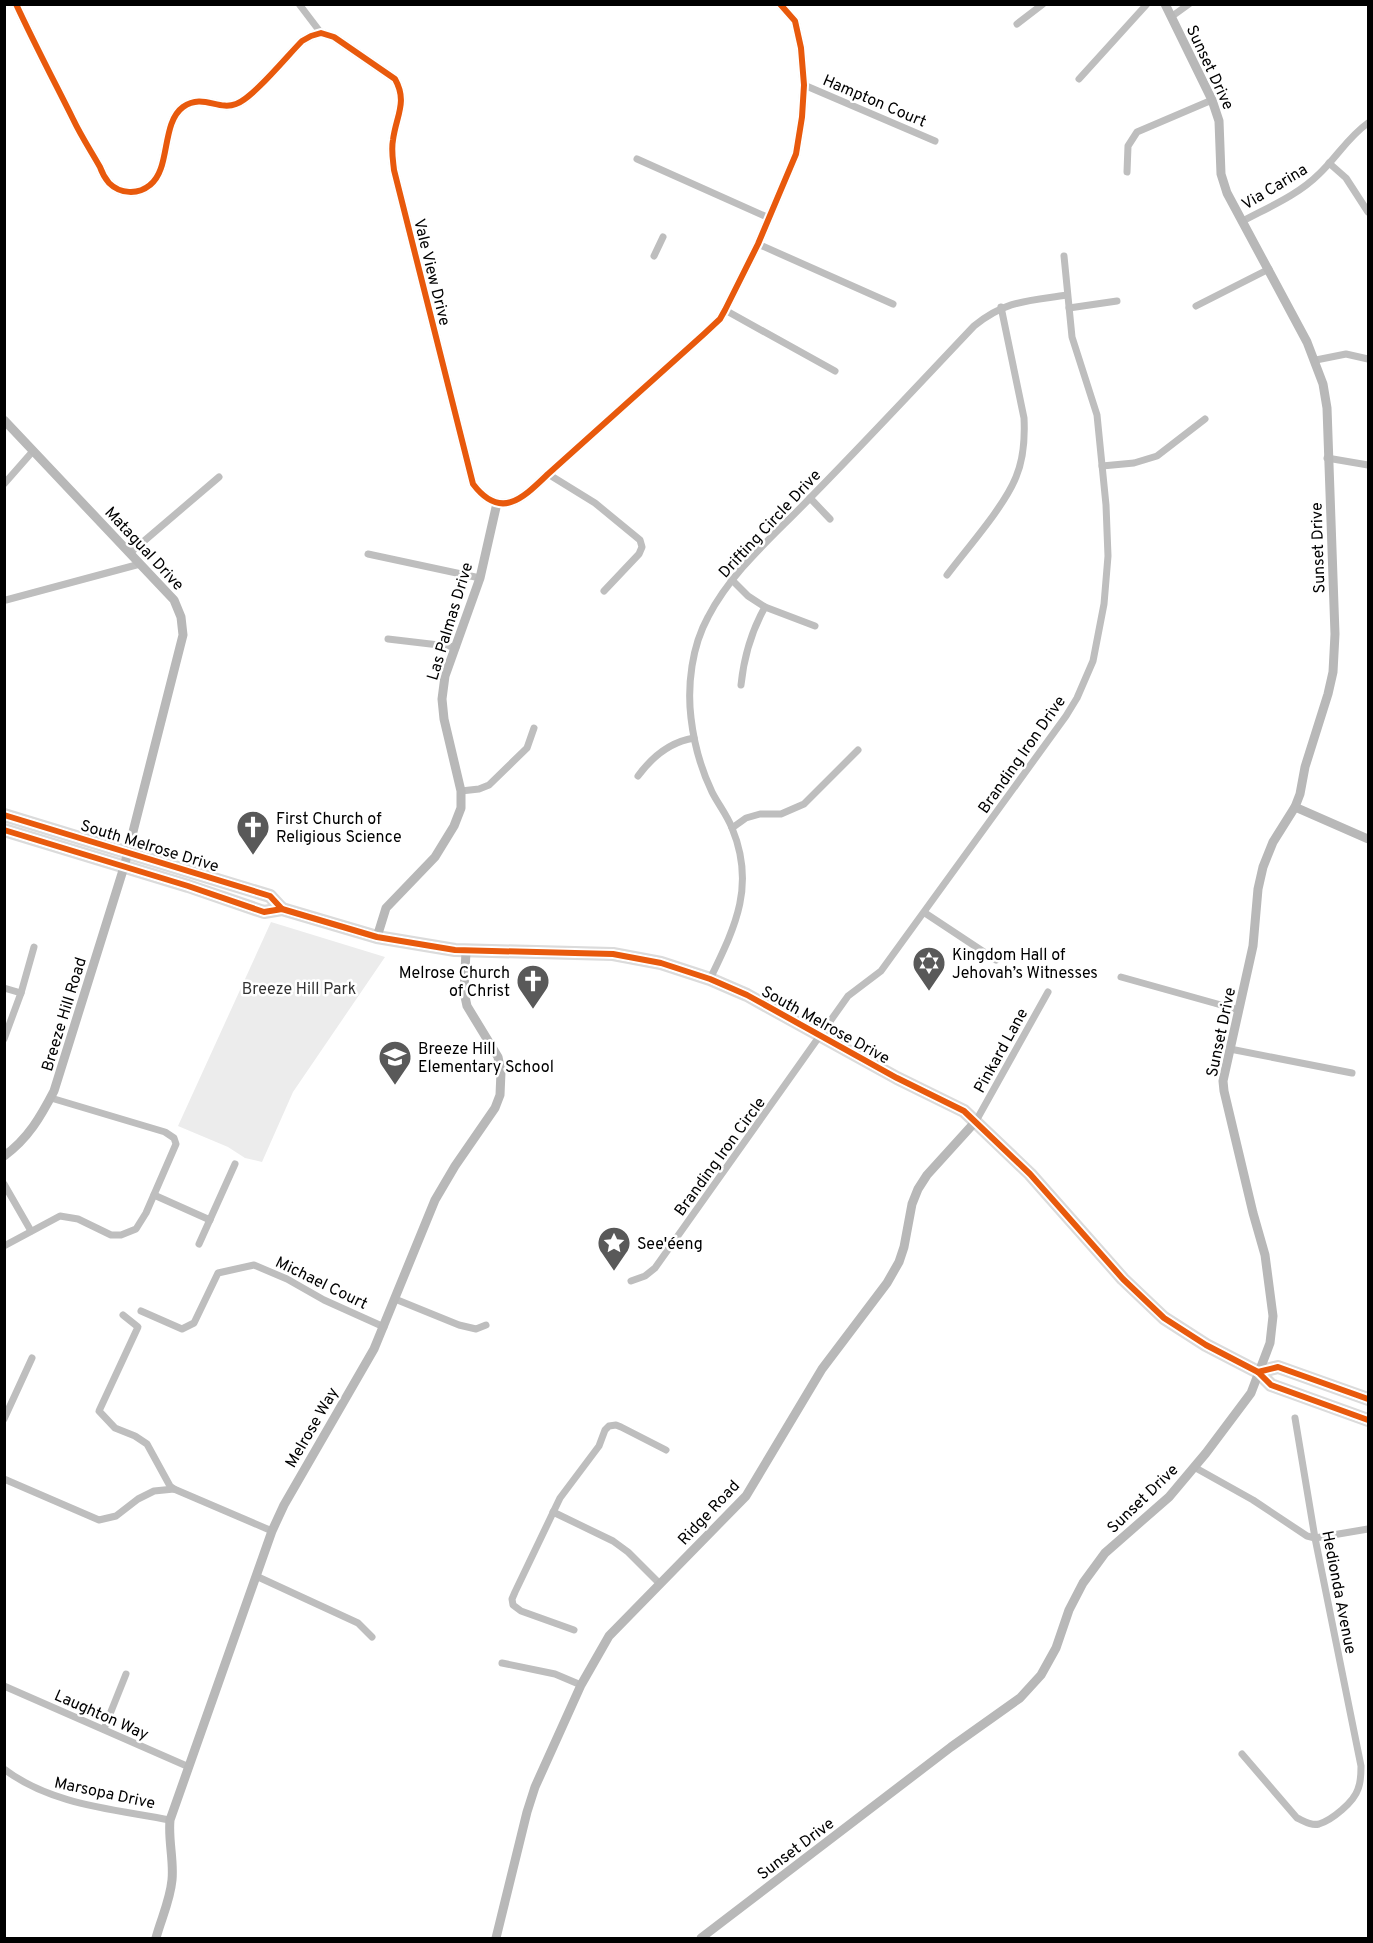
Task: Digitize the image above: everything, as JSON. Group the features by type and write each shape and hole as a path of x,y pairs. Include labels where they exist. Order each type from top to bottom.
{"main road":[{"name":"South Melrose Drive","path":"4,815 270,896 282,909"},
{"name":"South Melrose Drive","path":"4,830 264,912 282,909 377,937 466,951 614,954 661,963 710,979 747,995 820,1037 958,1107 976,1120 1030,1174 1123,1279 1164,1318 1206,1345 1258,1372 1271,1385 1368,1420"},
{"path":"1258,1372 1278,1367 1368,1399"}],"street":[{"path":"16,4 85,144 102,173 118,189 128,192 140,192 151,185 158,175 176,115 184,106 199,100 226,106 236,104 248,97 302,41 321,33 300,4"},
{"path":"1017,24 1043,4"},
{"path":"1079,79 1148,4"},
{"name":"Sunset Drive","path":"701,1938 951,1747 1020,1698 1041,1674 1056,1648 1083,1583 1105,1553 1169,1497 1194,1467 1251,1393 1270,1343 1273,1316 1265,1254 1224,1091 1224,1081 1253,946 1258,889 1263,867 1274,842 1295,807 1333,672 1335,634 1327,408 1316,360 1227,193 1221,174 1220,121 1165,4"},
{"path":"1171,17 1189,4"},
{"path":"496,502 518,501 525,496 720,319 758,244 796,154 804,85 801,48 795,21 786,7"},
{"name":"Vale View Drive","path":"321,33 333,37 386,71 401,89 402,106 392,144 394,170 473,484 482,495 496,502"},
{"name":"Hampton Court","path":"804,85 935,141"},
{"path":"1127,172 1128,146 1137,132 1212,100"},
{"name":"Via Carina","path":"1242,221 1298,191 1319,174 1355,132 1368,123"},
{"path":"637,159 769,218"},
{"path":"1329,163 1346,178 1368,212"},
{"path":"654,256 663,237"},
{"path":"758,244 893,304"},
{"name":"Branding Iron Drive","path":"820,1037 848,996 881,971 925,913 1066,716 1077,698 1093,661 1104,603 1108,556 1106,505 1097,415 1072,337 1064,256"},
{"path":"1196,306 1269,269"},
{"name":"Drifting Circle Drive","path":"710,979 734,929 741,903 742,863 732,828 712,791 699,760 690,716 690,687 694,656 707,617 731,579 974,326 1001,307 1067,295"},
{"path":"1069,308 1117,301"},
{"path":"947,575 1006,496 1016,477 1022,456 1025,436 1024,418 1001,307"},
{"path":"725,310 835,371"},
{"path":"1316,360 1346,354 1368,359"},
{"path":"1102,466 1134,463 1157,456 1205,419"},
{"name":"Matagual Drive","path":"4,420 174,600 181,617 183,635 124,867"},
{"path":"4,484 33,451"},
{"path":"1328,458 1368,465"},
{"path":"548,474 595,503 640,540 642,547 639,554 604,591"},
{"path":"130,553 219,477"},
{"path":"810,498 830,519"},
{"name":"Las Palmas Drive","path":"377,937 386,908 435,856 454,826 460,808 461,791 444,719 442,699 446,676 480,578 496,502"},
{"path":"368,554 480,578"},
{"path":"6,600 140,564"},
{"path":"731,579 748,596 765,607 815,626"},
{"path":"741,685 747,646 755,624 765,607"},
{"path":"388,639 456,647"},
{"path":"461,791 479,789 489,785 528,748 534,728"},
{"path":"638,776 647,763 661,751 684,740 694,738"},
{"path":"732,828 746,818 760,814 782,814 804,804 858,750"},
{"path":"1295,807 1368,839"},
{"name":"Breeze Hill Road","path":"4,1156 15,1148 37,1124 51,1098 124,867"},
{"path":"925,913 996,960"},
{"path":"4,1039 21,993 34,947"},
{"name":"Melrose Way","path":"156,1938 169,1903 172,1878 170,1820 272,1531 284,1505 374,1349 435,1200 454,1166 495,1108 500,1095 501,1072 498,1057 467,1006 464,992 466,951"},
{"path":"1121,977 1239,1010"},
{"path":"4,988 21,993"},
{"name":"Pinkard Lane","path":"976,1120 1047,992"},
{"name":"Branding Iron Circle","path":"631,1281 645,1276 655,1268 820,1037"},
{"path":"1230,1049 1352,1073"},
{"path":"4,1246 62,1216 78,1219 111,1235 121,1235 136,1229 154,1196 176,1144 174,1138 164,1131 51,1098"},
{"name":"Ridge Road","path":"496,1938 535,1787 581,1685 609,1636 746,1496 822,1369 887,1283 899,1262 912,1204 918,1189 927,1175 976,1120"},
{"path":"199,1244 235,1164"},
{"path":"4,1184 31,1231"},
{"path":"154,1196 210,1220"},
{"name":"Michael Court","path":"141,1311 182,1329 194,1323 218,1273 254,1264 324,1300 384,1327"},
{"path":"395,1299 459,1325 476,1329 486,1325"},
{"path":"123,1315 138,1327 99,1411 115,1428 147,1444 170,1486 174,1489 272,1531"},
{"path":"4,1419 32,1358"},
{"name":"Hedionda Avenue","path":"1242,1754 1297,1818 1308,1824 1320,1824 1352,1801 1358,1792 1361,1766 1315,1538 1295,1418"},
{"path":"574,1630 521,1611 513,1605 512,1599 560,1498 599,1446 609,1426 621,1427 666,1450"},
{"path":"1194,1467 1253,1500 1307,1536 1315,1538 1368,1529"},
{"path":"4,1479 99,1520 116,1516 138,1499 154,1491 174,1489"},
{"path":"553,1512 614,1541 660,1584"},
{"path":"256,1576 358,1623 372,1637"},
{"path":"502,1663 564,1677 581,1685"},
{"path":"104,1729 126,1674"},
{"name":"Laughton Way","path":"4,1686 189,1767"},
{"name":"Marsopa Drive","path":"4,1769 36,1790 63,1799 170,1820"}],"green space":[{"name":"Breeze Hill Park","path":"271,922 385,957 293,1092 262,1162 245,1158 228,1147 178,1126"}],"cycle path":[{"path":"16,4 76,125 104,175 113,187 129,192 145,188 157,178 164,158 168,134 176,114 183,107 197,102 229,106 236,104 251,94 302,41 311,36 321,33 334,37 395,79 399,87 401,102 392,144 394,170 473,484 483,495 502,503 512,502 530,491 720,319 758,244 796,154 804,85 801,48 795,21 780,4"},
{"path":"4,815 270,896 282,909"},
{"path":"4,830 188,886 264,912 282,909 377,937 455,950 613,954 661,963 710,979 747,995 897,1078 964,1111 1030,1174 1123,1279 1164,1318 1206,1345 1258,1372 1271,1385 1368,1420"},
{"path":"1258,1372 1278,1367 1368,1399"}],"place":[{"name":"First Church of Religious Science","path":"253,856"},
{"name":"Kingdom Hall of Jehovah’s Witnesses","path":"929,992"},
{"name":"Melrose Church of Christ","path":"533,1010"},
{"name":"Breeze Hill Elementary School","path":"395,1086"},
{"name":"See'éeng","path":"614,1272"}]}
